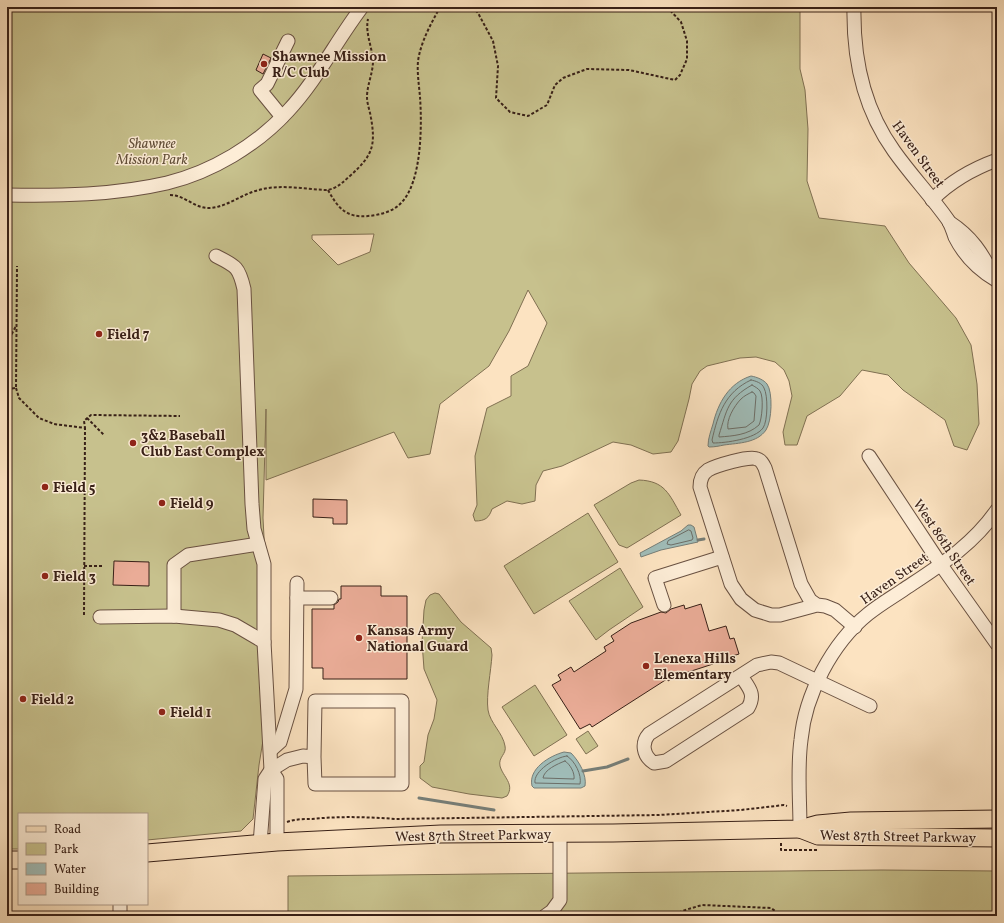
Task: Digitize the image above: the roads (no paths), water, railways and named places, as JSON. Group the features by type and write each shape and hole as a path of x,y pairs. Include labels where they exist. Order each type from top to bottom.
{"main road":[{"name":"West 87th Street Parkway","path":"148,853 260,844 277,834 560,834 800,829 818,824 850,821 997,819"},
{"name":"West 87th Street Parkway","path":"800,829 818,836 997,838"},
{"path":"7,860 18,860"}],"street":[{"path":"7,195 47,196 141,188 168,183 197,173 221,161 248,146 282,117 306,89 362,7"},
{"name":"Haven Street","path":"854,7 857,64 866,96 882,133 894,151 949,222 962,230 978,247 996,281"},
{"path":"282,117 260,90 267,84 288,41"},
{"path":"932,200 946,186 962,175 997,160"},
{"path":"216,256 232,264 240,273 244,289 252,504 254,529 264,564 264,642 271,770 277,779 277,834"},
{"name":"West 86th Street","path":"869,456 940,565 997,644"},
{"path":"817,605 810,600 804,591 765,468 761,462 756,458 745,458 708,470 702,476 700,487 731,584 741,599 755,610 771,615 780,615 817,605 824,606 835,610 855,627"},
{"name":"Haven Street","path":"800,829 799,770 801,737 808,709 818,681 827,662 837,647 867,615 940,565 971,541 997,510"},
{"path":"174,616 174,565 188,555 258,544"},
{"path":"664,605 655,578 722,557"},
{"path":"271,750 280,742 296,689 297,583"},
{"path":"297,598 330,598"},
{"path":"100,617 174,616 219,620 235,625 264,642"},
{"path":"741,676 750,689 752,696 752,702 748,708 666,761 654,763 649,760 645,754 644,744 646,738 650,734 757,665 771,662 779,663 870,706"},
{"path":"315,701 402,701 402,784 315,784 314,756 315,701"},
{"path":"260,844 264,779 271,770 287,760 314,756"},
{"path":"545,916 552,911 560,900 560,834"},
{"path":"120,905 120,916"}],"water":[{"path":"751,376 764,381 769,388 771,414 766,430 758,438 747,442 709,447 708,443 710,435 721,401 736,384"},
{"path":"688,525 694,527 698,542 661,550 641,557 640,553 681,531"},
{"path":"564,752 571,753 577,760 584,773 585,786 581,788 534,788 532,786 532,780 536,769 546,760"}],"waterway":[{"path":"698,540 704,539"},
{"path":"583,771 607,767 628,759"},
{"path":"419,798 494,810"}],"place":[{"name":"Shawnee Mission R/C Club","path":"264,64"},
{"name":"Field 7","path":"99,334"},
{"name":"3&2 Baseball Club East Complex","path":"133,443"},
{"name":"Field 5","path":"45,487"},
{"name":"Field 9","path":"162,503"},
{"name":"Field 3","path":"45,576"},
{"name":"Kansas Army National Guard","path":"359,638"},
{"name":"Lenexa Hills Elementary","path":"646,666"},
{"name":"Field 2","path":"23,699"},
{"name":"Field 1","path":"162,712"}],"park label":[{"name":"Shawnee Mission Park","path":"152,152"}]}
